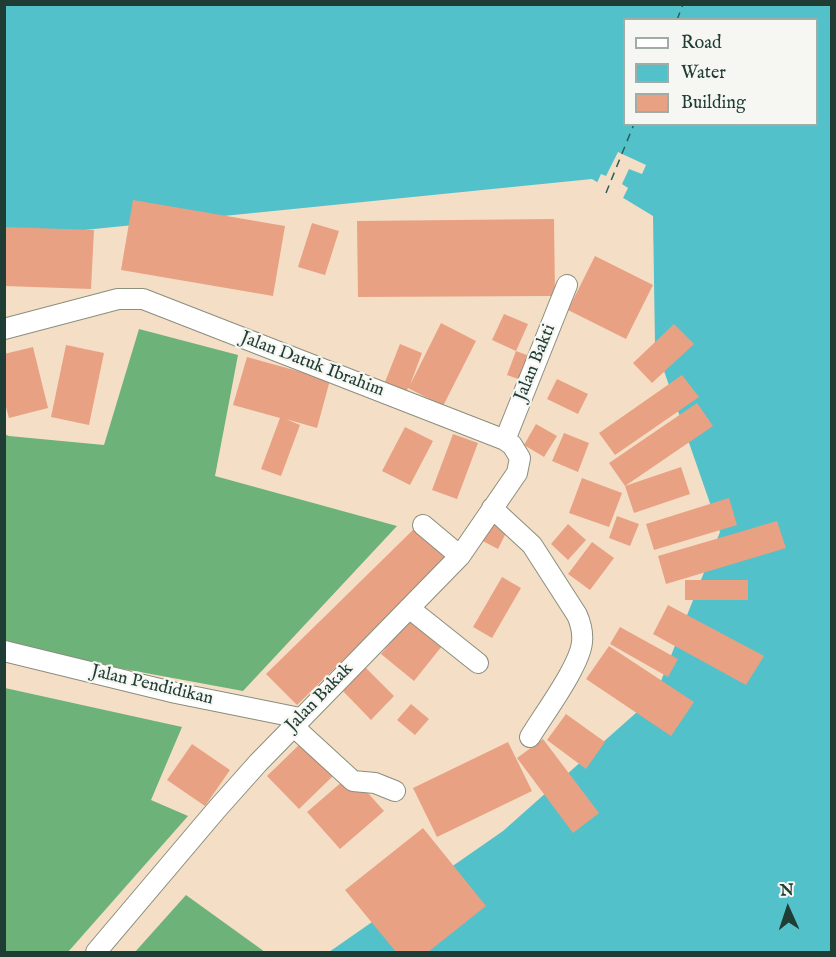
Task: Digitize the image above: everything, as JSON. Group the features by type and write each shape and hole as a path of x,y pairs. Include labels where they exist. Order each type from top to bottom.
{"street":[{"name":"Jalan Bakti","path":"505,440 567,285"},
{"name":"Jalan Datuk Ibrahim","path":"4,329 118,299 143,299 505,440"},
{"name":"Jalan Bakak","path":"96,952 217,809 296,722 460,556 517,473 520,464 518,451 505,440"},
{"path":"492,508 532,544 577,615 582,628 580,652 564,683 530,737"},
{"path":"423,525 460,556"},
{"path":"409,608 478,663"},
{"name":"Jalan Pendidikan","path":"4,651 296,722"},
{"path":"296,722 352,781 375,783 395,791"}],"green space":[{"path":"139,329 238,355 215,476 397,526 243,691 5,647 4,434 104,445"},
{"path":"5,688 182,727 151,800 188,816 68,952 5,952"},
{"path":"186,895 265,952 135,952"}],"water":[{"path":"5,5 831,5 831,952 329,952 503,831 655,696 720,532 655,345 653,216 592,179 84,230 5,251"}],"pier":[{"path":"618,152 646,165 642,174 629,169 622,184 628,188 622,200 596,185 601,174 606,176"}],"building":[{"path":"133,200 285,226 273,296 121,270"},
{"path":"554,219 555,296 358,297 357,221"},
{"path":"312,223 339,231 325,275 298,267"},
{"path":"4,227 94,230 91,289 4,286"},
{"path":"595,256 653,285 626,339 568,310"},
{"path":"504,314 528,324 516,351 492,340"},
{"path":"441,323 476,341 443,406 408,388 405,395 383,387 400,344 422,353 410,385"},
{"path":"674,324 694,344 652,383 633,363"},
{"path":"66,345 104,353 89,425 51,417"},
{"path":"33,347 48,408 9,418 4,400 4,354"},
{"path":"516,351 535,358 526,382 507,375"},
{"path":"247,357 330,380 317,428 286,419 300,425 281,476 261,469 280,418 233,405"},
{"path":"682,375 699,397 615,455 599,433"},
{"path":"557,379 588,394 578,414 547,399"},
{"path":"697,403 713,426 625,486 609,463"},
{"path":"536,424 557,436 544,457 524,445"},
{"path":"405,427 433,441 410,485 382,471"},
{"path":"564,433 589,443 578,472 552,461"},
{"path":"453,434 478,443 457,499 432,490"},
{"path":"681,467 690,494 634,513 625,486"},
{"path":"582,478 622,493 609,527 569,513"},
{"path":"729,498 737,525 654,550 646,524"},
{"path":"617,516 639,524 630,546 609,538"},
{"path":"777,521 786,548 666,584 658,556"},
{"path":"488,522 507,531 498,549 479,539"},
{"path":"568,524 586,540 568,560 551,544"},
{"path":"418,525 449,557 297,705 266,674"},
{"path":"592,542 614,558 590,590 568,574"},
{"path":"502,577 521,588 492,638 473,627"},
{"path":"685,580 748,580 748,600 685,600"},
{"path":"668,605 764,656 746,685 653,634"},
{"path":"409,620 442,646 414,681 381,654"},
{"path":"620,627 678,659 668,677 610,644"},
{"path":"609,646 694,702 671,736 586,679"},
{"path":"364,666 394,696 371,720 341,689"},
{"path":"411,704 429,719 415,735 397,720"},
{"path":"566,714 605,742 586,769 547,740"},
{"path":"543,739 599,813 573,833 517,758"},
{"path":"302,742 334,775 299,809 267,776"},
{"path":"508,742 532,791 437,837 413,788"},
{"path":"192,744 230,770 205,806 167,780"},
{"path":"351,774 384,811 340,849 307,812"},
{"path":"423,828 486,906 428,952 396,952 345,890"}],"ferry route":[{"path":"678,18 683,4"},
{"path":"606,193 633,126"}]}
